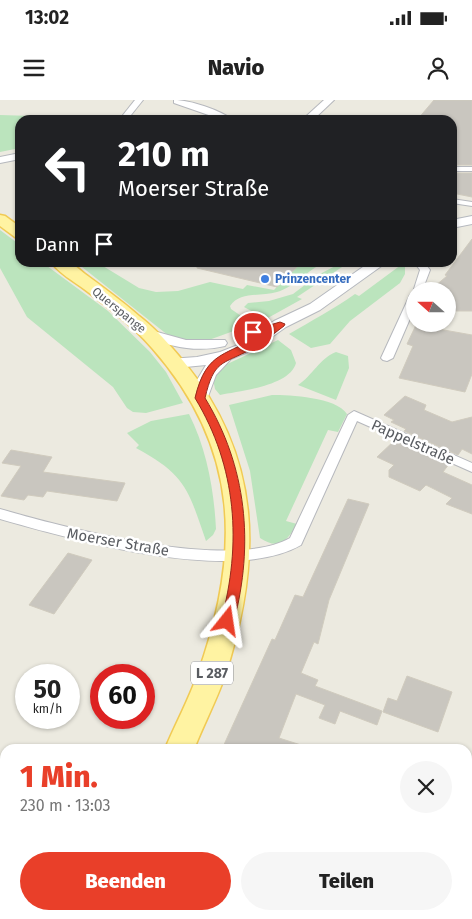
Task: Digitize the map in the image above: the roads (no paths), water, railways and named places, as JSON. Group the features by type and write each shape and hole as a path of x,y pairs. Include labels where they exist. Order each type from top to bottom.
{"main road":[{"path":"457,221 472,218"},
{"path":"0,219 15,230"},
{"name":"Querspange","path":"65,267 150,335 175,363"},
{"path":"150,335 186,345 222,350 249,346 280,324 315,307 373,267"},
{"path":"175,363 197,362 222,350"},
{"path":"200,398 209,370 222,350"},
{"name":"L 287","path":"175,363 212,418 223,444 234,480 239,513 238,556 233,603 211,677 181,744"}],"street":[{"path":"127,115 139,100"},
{"path":"168,100 198,107 217,115"},
{"path":"312,115 329,100"},
{"path":"0,158 15,156"},
{"path":"457,170 472,169"},
{"path":"457,202 472,204"},
{"path":"420,282 425,270 423,267"},
{"path":"387,358 406,315"},
{"name":"Moerser Straße","path":"0,514 72,535 111,543 202,555 238,556 278,549 296,541 354,416"},
{"name":"Pappelstraße","path":"354,416 472,468"}],"place":[{"name":"Prinzencenter","path":"265,279"}]}
